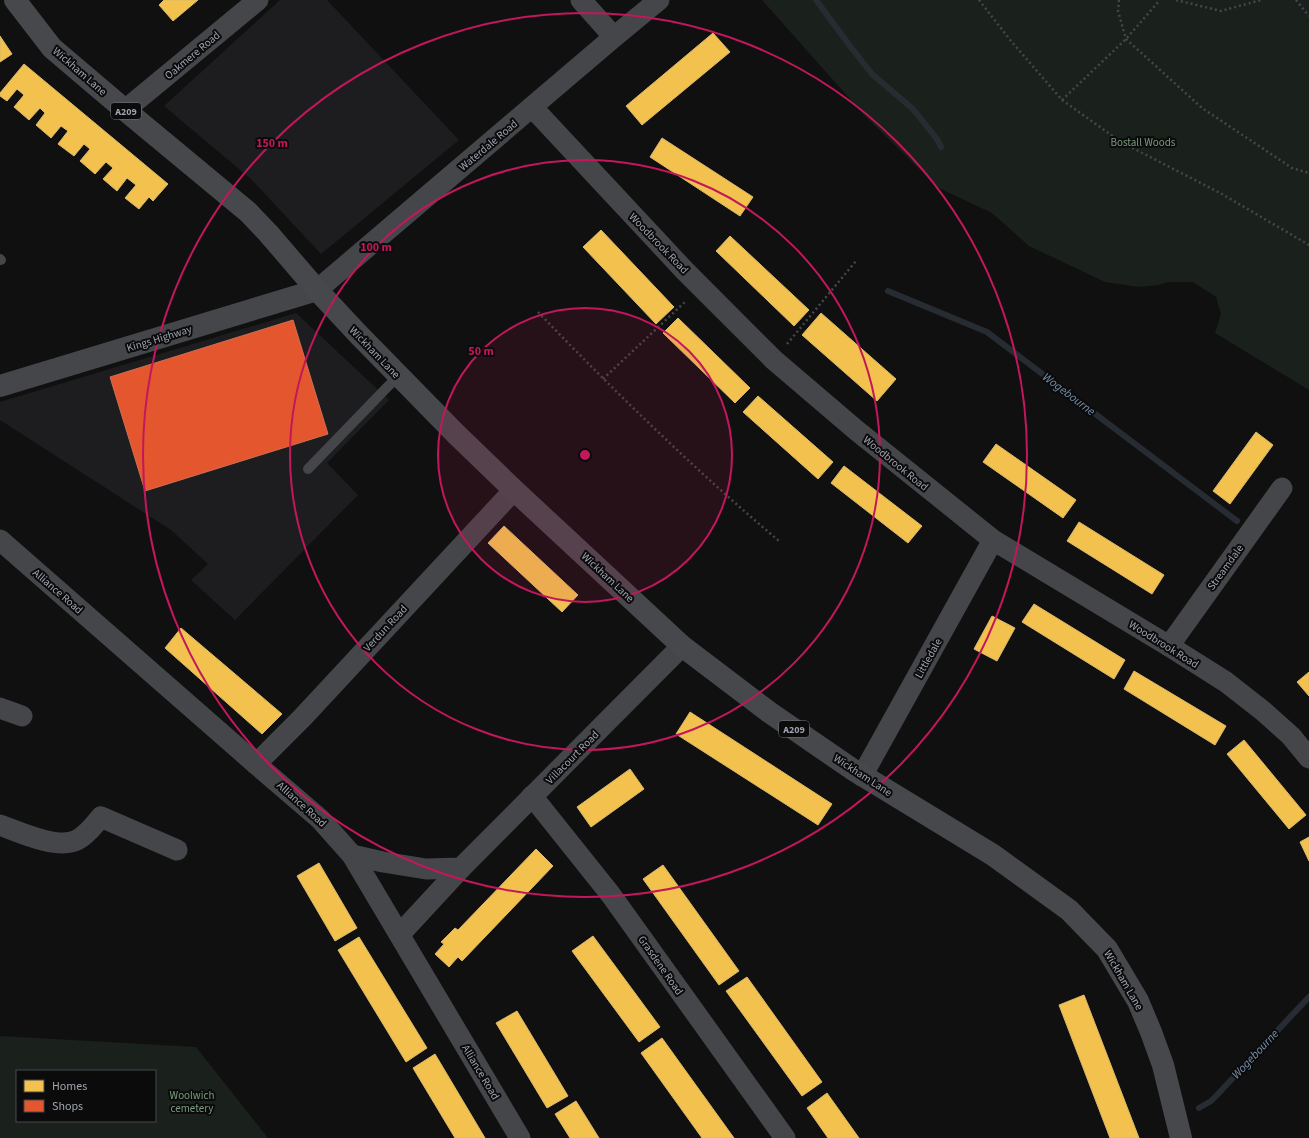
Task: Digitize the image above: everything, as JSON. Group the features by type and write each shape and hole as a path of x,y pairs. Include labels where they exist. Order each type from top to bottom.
{"main road":[{"name":"Wickham Lane","path":"15,0 52,48 248,212 317,290 398,376 514,490 682,646 769,712 862,776 993,855 1069,910 1107,949 1138,1001 1163,1066 1181,1138"}],"street":[{"name":"Oakmere Road","path":"125,110 258,0"},
{"path":"582,0 614,37"},
{"name":"Waterdale Road","path":"317,290 659,0"},
{"name":"Woodbrook Road","path":"532,107 611,193 701,287 774,360 856,430 993,540 1226,682 1263,711 1291,736 1309,758"},
{"name":"Kings Highway","path":"0,386 317,290"},
{"name":"Streamdale","path":"1169,646 1282,488"},
{"name":"Verdun Road","path":"256,764 302,718 477,528 514,490"},
{"name":"Alliance Road","path":"0,540 320,819 352,855 520,1138"},
{"name":"Littledale","path":"862,776 993,540"},
{"name":"Villacourt Road","path":"400,934 461,868 682,646"},
{"path":"0,708 22,716"},
{"name":"Grasdene Road","path":"532,796 611,895 785,1138"},
{"path":"0,825 43,841 62,844 76,841 101,817 177,850"},
{"path":"352,855 426,869 461,868"}],"lane":[{"path":"308,469 398,376"}],"path":[{"path":"980,0 1011,42 1062,100 1121,142 1222,194 1309,245"},
{"path":"1119,0 1118,11 1126,38 1202,108 1292,168 1309,173"},
{"path":"1062,100 1126,38 1160,0"},
{"path":"1176,0 1221,11 1261,0"},
{"path":"1296,0 1309,16"},
{"path":"774,360 856,261"},
{"path":"603,379 701,287"},
{"path":"538,312 603,379 693,465 737,506 779,541"}],"shaded area":[{"path":"280,0 327,0 459,140 321,254 251,179 164,106"},
{"path":"296,313 389,400 327,463 358,495 235,620 191,580 208,564 171,530 0,420 0,402"}],"green space":[{"name":"Bostall Woods","path":"762,0 1309,0 1309,390 1215,333 1221,314 1216,297 1193,282 1167,282 1159,285 1139,287 1105,282 1029,246 992,213 939,188 865,116"},
{"name":"Woolwich cemetery","path":"0,1036 196,1047 268,1138 0,1138"}],"building: Homes":[{"path":"164,0 198,0 173,21 159,5"},
{"path":"713,33 730,52 642,125 626,106"},
{"path":"0,36 12,54 0,62"},
{"path":"24,64 168,184 153,201 149,197 139,209 125,198 136,185 127,178 117,191 103,179 113,168 106,162 95,174 80,161 90,149 84,144 74,156 58,144 68,131 61,126 51,138 36,125 45,113 40,108 29,120 14,107 24,95 17,89 7,101 0,96 0,93"},
{"path":"662,138 753,197 740,216 650,157"},
{"path":"601,230 674,307 656,324 583,247"},
{"path":"730,236 809,310 794,326 716,251"},
{"path":"821,313 896,379 877,401 802,335"},
{"path":"678,318 750,388 735,403 663,333"},
{"path":"758,396 833,462 818,479 743,412"},
{"path":"1256,432 1273,445 1230,504 1213,491"},
{"path":"996,444 1076,500 1063,518 983,462"},
{"path":"844,466 922,526 908,543 831,483"},
{"path":"1079,522 1164,575 1152,594 1067,541"},
{"path":"504,526 578,595 562,612 488,543"},
{"path":"1034,604 1125,660 1114,679 1022,622"},
{"path":"992,616 1015,628 997,661 974,649"},
{"path":"181,628 282,714 262,734 165,648"},
{"path":"1134,671 1226,726 1215,745 1124,689"},
{"path":"1309,672 1309,696 1297,682"},
{"path":"690,712 832,804 818,825 676,734"},
{"path":"1244,740 1306,815 1289,829 1227,754"},
{"path":"630,769 644,789 591,827 577,807"},
{"path":"1309,837 1309,861 1300,842"},
{"path":"536,849 553,866 462,961 458,957 449,967 435,954 444,944 441,942 455,928 458,930"},
{"path":"319,863 357,928 335,941 297,876"},
{"path":"663,865 739,971 719,985 643,879"},
{"path":"593,936 660,1027 639,1042 572,951"},
{"path":"359,937 427,1048 406,1062 338,950"},
{"path":"747,977 822,1082 802,1096 726,991"},
{"path":"1084,995 1139,1138 1110,1138 1059,1005"},
{"path":"517,1011 568,1096 547,1108 496,1023"},
{"path":"662,1038 734,1138 702,1138 641,1053"},
{"path":"435,1054 485,1138 455,1138 413,1068"},
{"path":"827,1093 859,1138 828,1138 807,1108"},
{"path":"576,1101 599,1138 570,1138 555,1114"}],"building: Shops":[{"path":"293,320 328,434 145,491 110,377"}],"waterway":[{"path":"816,0 872,74 913,109 937,139 941,147"},
{"name":"Wogebourne","path":"888,291 987,332 1237,521"},
{"name":"Wogebourne","path":"1199,1108 1211,1101 1217,1095 1309,997"}]}
